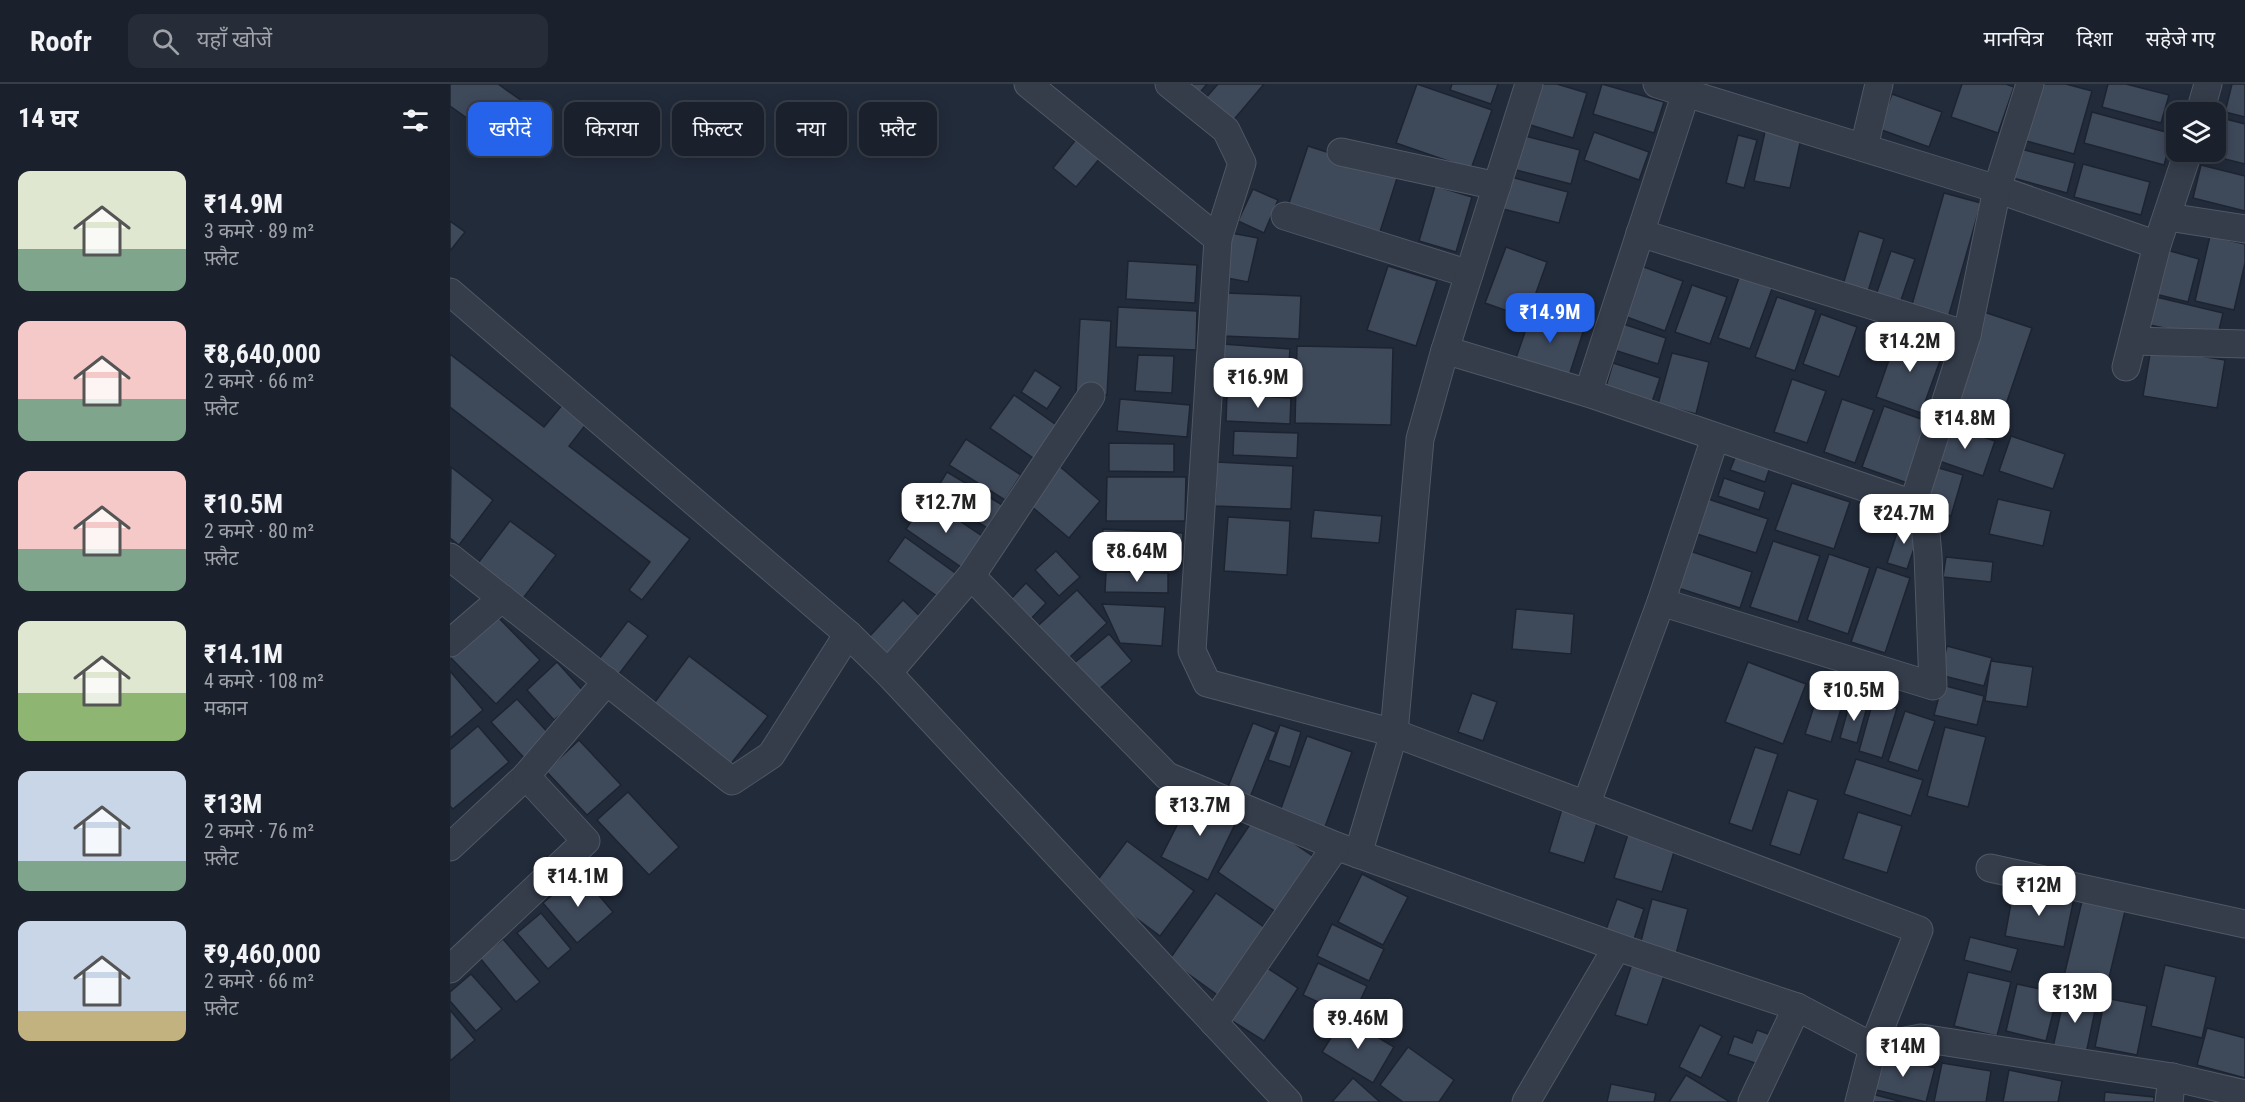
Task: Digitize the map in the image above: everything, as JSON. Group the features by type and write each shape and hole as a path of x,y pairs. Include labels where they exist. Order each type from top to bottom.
{"street":[{"path":"1028,84 1218,239"},
{"path":"1169,84 1226,130 1242,163 1218,239 1192,651 1207,683 1394,733 1919,930 1873,1047 1859,1102"},
{"path":"1214,1023 1347,850 1394,733 1420,439 1445,350 1529,84"},
{"path":"1657,84 1997,189 2157,245"},
{"path":"1864,147 1879,84"},
{"path":"1913,504 1967,335 1997,189 2030,84"},
{"path":"2203,102 2208,84"},
{"path":"1588,393 1686,93"},
{"path":"1341,152 1497,186"},
{"path":"2126,367 2157,245 2185,162"},
{"path":"1285,216 1469,274"},
{"path":"2168,217 2245,229"},
{"path":"1640,233 1967,335"},
{"path":"450,292 848,634 888,673 1288,1102"},
{"path":"2133,341 2245,344"},
{"path":"1445,350 1588,393 1913,504 1925,523 1933,686 1661,602"},
{"path":"888,673 970,576 1091,396"},
{"path":"1586,806 1661,602 1715,438"},
{"path":"450,557 732,781 771,755 848,634"},
{"path":"970,576 1167,776 1347,850 1617,947 1797,1007 1873,1047 1921,1038 2171,1089 2245,1094"},
{"path":"450,643 502,598"},
{"path":"450,847 526,776 608,681"},
{"path":"450,969 586,842 526,776"},
{"path":"1990,868 2245,924"},
{"path":"1526,1102 1617,947"},
{"path":"1752,1102 1797,1007"}],"building":[{"path":"450,84 498,84 522,101 468,102 468,119 450,106"},
{"path":"1182,84 1207,84 1197,96"},
{"path":"1218,84 1264,84 1231,123 1204,100"},
{"path":"1417,84 1492,110 1471,169 1396,143"},
{"path":"1452,84 1498,84 1491,104 1450,90"},
{"path":"1536,84 1557,84 1587,93 1573,138 1524,123"},
{"path":"1602,84 1664,102 1654,133 1593,114"},
{"path":"1962,84 2006,84 2014,87 1998,133 1951,117"},
{"path":"2038,84 2066,84 2092,91 2074,154 2023,140"},
{"path":"2108,84 2126,84 2169,95 2161,123 2102,107"},
{"path":"2232,84 2245,84 2245,117 2226,112"},
{"path":"1892,94 1942,112 1929,147 1879,129"},
{"path":"2092,112 2166,132 2166,158 2164,165 2084,143"},
{"path":"2226,119 2245,124 2245,164 2226,159"},
{"path":"1766,127 1802,134 1790,188 1754,181"},
{"path":"1082,132 1105,152 1076,187 1053,168"},
{"path":"1594,132 1649,152 1639,180 1584,160"},
{"path":"1738,135 1757,140 1744,188 1726,183"},
{"path":"1525,136 1580,150 1571,184 1516,170"},
{"path":"1308,146 1398,175 1379,235 1288,206"},
{"path":"2021,149 2075,163 2067,193 2013,178"},
{"path":"2083,164 2150,182 2141,215 2074,197"},
{"path":"2201,165 2245,176 2245,211 2193,198"},
{"path":"1511,177 1568,192 1559,223 1503,209"},
{"path":"1435,186 1472,197 1456,252 1419,241"},
{"path":"1253,189 1278,200 1264,233 1238,221"},
{"path":"1944,193 1981,203 1948,318 1911,308"},
{"path":"450,221 465,232 450,251"},
{"path":"1859,231 1884,239 1867,295 1842,288"},
{"path":"1231,233 1258,238 1248,282 1222,277"},
{"path":"2210,236 2245,244 2245,263 2234,310 2195,301"},
{"path":"1506,247 1547,262 1527,318 1485,303"},
{"path":"2163,249 2199,259 2188,302 2151,293"},
{"path":"1891,251 1915,259 1900,303 1876,295"},
{"path":"1128,261 1197,265 1195,303 1126,299"},
{"path":"1388,266 1437,281 1416,346 1367,330"},
{"path":"1641,266 1683,281 1665,331 1624,316"},
{"path":"1740,275 1773,286 1750,349 1718,338"},
{"path":"1692,285 1727,297 1710,344 1675,332"},
{"path":"1225,293 1301,296 1299,339 1223,336"},
{"path":"2152,296 2223,313 2217,339 2145,324"},
{"path":"1777,297 1816,310 1795,371 1755,357"},
{"path":"1118,307 1197,311 1196,350 1116,347"},
{"path":"1981,311 2032,328 2002,416 1951,399"},
{"path":"1532,312 1584,329 1569,376 1516,358"},
{"path":"1821,314 1857,327 1839,377 1803,364"},
{"path":"1080,319 1111,321 1107,395 1076,393"},
{"path":"1620,323 1666,338 1658,364 1611,349"},
{"path":"1898,334 1944,350 1921,413 1876,397"},
{"path":"1223,344 1290,349 1288,376 1221,371"},
{"path":"1297,346 1393,348 1391,425 1295,423"},
{"path":"2151,348 2225,360 2217,408 2143,396"},
{"path":"1672,353 1709,362 1696,414 1658,404"},
{"path":"450,354 544,427 563,404 587,423 569,446 690,539 642,600 629,590 650,562 450,407"},
{"path":"1138,355 1174,356 1172,393 1135,391"},
{"path":"1613,363 1660,378 1650,408 1604,393"},
{"path":"1035,370 1061,387 1047,409 1021,392"},
{"path":"1792,379 1826,391 1807,443 1774,432"},
{"path":"1227,394 1291,398 1290,424 1226,421"},
{"path":"1014,395 1062,429 1039,462 990,428"},
{"path":"1120,399 1190,405 1187,437 1117,431"},
{"path":"1842,399 1874,410 1855,463 1824,452"},
{"path":"1884,406 1935,424 1913,485 1862,467"},
{"path":"1947,425 1995,441 1983,476 1936,460"},
{"path":"1234,431 1298,433 1297,458 1233,455"},
{"path":"2011,436 2065,454 2053,489 1999,471"},
{"path":"966,439 1021,475 1005,500 949,465"},
{"path":"1109,443 1174,444 1174,472 1109,471"},
{"path":"1737,453 1771,464 1765,482 1730,470"},
{"path":"1217,462 1293,466 1291,509 1215,506"},
{"path":"1057,464 1100,501 1069,538 1025,501"},
{"path":"1932,466 1963,475 1951,516 1919,507"},
{"path":"451,467 493,500 459,545 450,538"},
{"path":"947,472 1004,506 989,529 933,495"},
{"path":"1107,477 1186,477 1185,521 1106,521"},
{"path":"1724,478 1765,492 1759,510 1718,496"},
{"path":"1792,483 1850,502 1834,549 1775,530"},
{"path":"1705,498 1768,519 1756,553 1694,533"},
{"path":"927,499 985,538 964,569 906,529"},
{"path":"1998,499 2051,511 2043,546 1989,534"},
{"path":"1314,510 1382,516 1379,543 1311,538"},
{"path":"1228,517 1290,521 1287,575 1224,571"},
{"path":"510,521 556,555 521,601 475,567"},
{"path":"1901,521 1921,528 1907,569 1887,563"},
{"path":"1103,529 1183,533 1181,565 1101,561"},
{"path":"905,537 958,575 941,599 888,561"},
{"path":"1773,541 1820,556 1798,622 1750,607"},
{"path":"1056,551 1080,577 1059,596 1035,570"},
{"path":"1690,551 1752,572 1740,608 1678,588"},
{"path":"1829,554 1870,568 1848,634 1807,620"},
{"path":"1946,557 1993,562 1991,582 1943,577"},
{"path":"1877,567 1910,578 1885,653 1851,642"},
{"path":"1106,572 1168,573 1168,593 1105,592"},
{"path":"1026,583 1046,603 1024,626 1004,606"},
{"path":"1077,590 1107,623 1060,666 1030,633"},
{"path":"903,600 926,622 891,659 868,638"},
{"path":"1102,604 1165,607 1162,646 1120,643"},
{"path":"1516,609 1574,614 1571,654 1512,649"},
{"path":"494,613 540,660 496,704 450,657"},
{"path":"628,621 648,636 619,674 599,659"},
{"path":"1109,634 1132,661 1091,696 1067,669"},
{"path":"1947,646 1992,658 1984,686 1940,675"},
{"path":"689,656 768,716 730,765 652,706"},
{"path":"1991,661 2033,667 2027,707 1985,701"},
{"path":"557,662 585,693 554,720 527,690"},
{"path":"1748,662 1806,684 1783,744 1725,722"},
{"path":"450,671 483,710 450,738"},
{"path":"1942,685 1984,696 1977,725 1934,715"},
{"path":"1819,691 1844,699 1831,742 1805,734"},
{"path":"1472,693 1497,702 1483,741 1458,732"},
{"path":"517,699 553,738 527,761 491,722"},
{"path":"1873,701 1897,708 1882,758 1859,751"},
{"path":"1850,702 1867,707 1857,743 1840,738"},
{"path":"1905,711 1935,721 1918,771 1888,761"},
{"path":"1253,723 1276,732 1247,805 1224,797"},
{"path":"1280,725 1301,732 1290,767 1268,760"},
{"path":"478,726 509,762 453,809 450,806 450,750"},
{"path":"1945,727 1986,737 1968,807 1927,796"},
{"path":"1307,736 1352,752 1325,827 1280,811"},
{"path":"579,740 621,785 587,815 546,771"},
{"path":"1755,747 1778,754 1752,831 1729,823"},
{"path":"1856,759 1923,780 1911,816 1844,794"},
{"path":"1788,790 1818,800 1800,855 1770,845"},
{"path":"628,792 679,847 649,875 597,820"},
{"path":"1193,794 1239,816 1208,880 1161,857"},
{"path":"1562,809 1598,820 1584,863 1549,852"},
{"path":"1858,812 1902,826 1887,873 1843,859"},
{"path":"1255,817 1320,861 1283,917 1218,872"},
{"path":"1630,828 1677,842 1662,892 1614,878"},
{"path":"1127,841 1194,891 1160,936 1093,886"},
{"path":"579,872 613,912 577,943 543,903"},
{"path":"1362,874 1408,897 1383,945 1338,922"},
{"path":"2014,887 2074,898 2064,947 2005,936"},
{"path":"1216,893 1271,932 1223,999 1169,960"},
{"path":"2083,897 2126,907 2107,986 2064,976"},
{"path":"1617,899 1644,909 1631,948 1603,938"},
{"path":"1652,899 1688,909 1676,954 1640,945"},
{"path":"541,913 571,949 548,969 517,933"},
{"path":"1332,924 1384,949 1369,981 1317,956"},
{"path":"1970,937 2018,949 2011,972 1964,960"},
{"path":"503,939 540,982 516,1002 480,958"},
{"path":"1633,961 1665,973 1647,1025 1615,1015"},
{"path":"1318,963 1367,986 1352,1018 1303,995"},
{"path":"2165,965 2216,977 2202,1038 2151,1026"},
{"path":"1264,966 1298,988 1264,1041 1229,1019"},
{"path":"1968,972 2011,982 1997,1036 1954,1026"},
{"path":"471,974 502,1009 476,1031 450,1001 450,992"},
{"path":"2017,984 2058,993 2046,1041 2006,1031"},
{"path":"2065,994 2097,1001 2086,1054 2053,1047"},
{"path":"2105,998 2147,1006 2137,1055 2095,1047"},
{"path":"450,1010 475,1040 450,1061"},
{"path":"1344,1017 1394,1047 1373,1083 1322,1052"},
{"path":"1700,1025 1722,1036 1701,1078 1679,1067"},
{"path":"2207,1028 2245,1038 2245,1078 2197,1065"},
{"path":"1757,1030 1774,1036 1764,1066 1728,1054 1734,1036 1752,1043"},
{"path":"1408,1047 1454,1080 1439,1102 1403,1102 1380,1085"},
{"path":"1881,1054 1935,1068 1926,1102 1872,1089"},
{"path":"1942,1063 1991,1071 1986,1102 1934,1102"},
{"path":"2009,1070 2062,1081 2058,1102 2003,1102"},
{"path":"1686,1075 1730,1102 1669,1102"},
{"path":"1353,1078 1380,1102 1332,1102"},
{"path":"1611,1084 1656,1093 1654,1102 1607,1102"},
{"path":"2105,1092 2154,1097 2154,1102 2104,1102"},
{"path":"1872,1094 1902,1102 1870,1102"}]}
